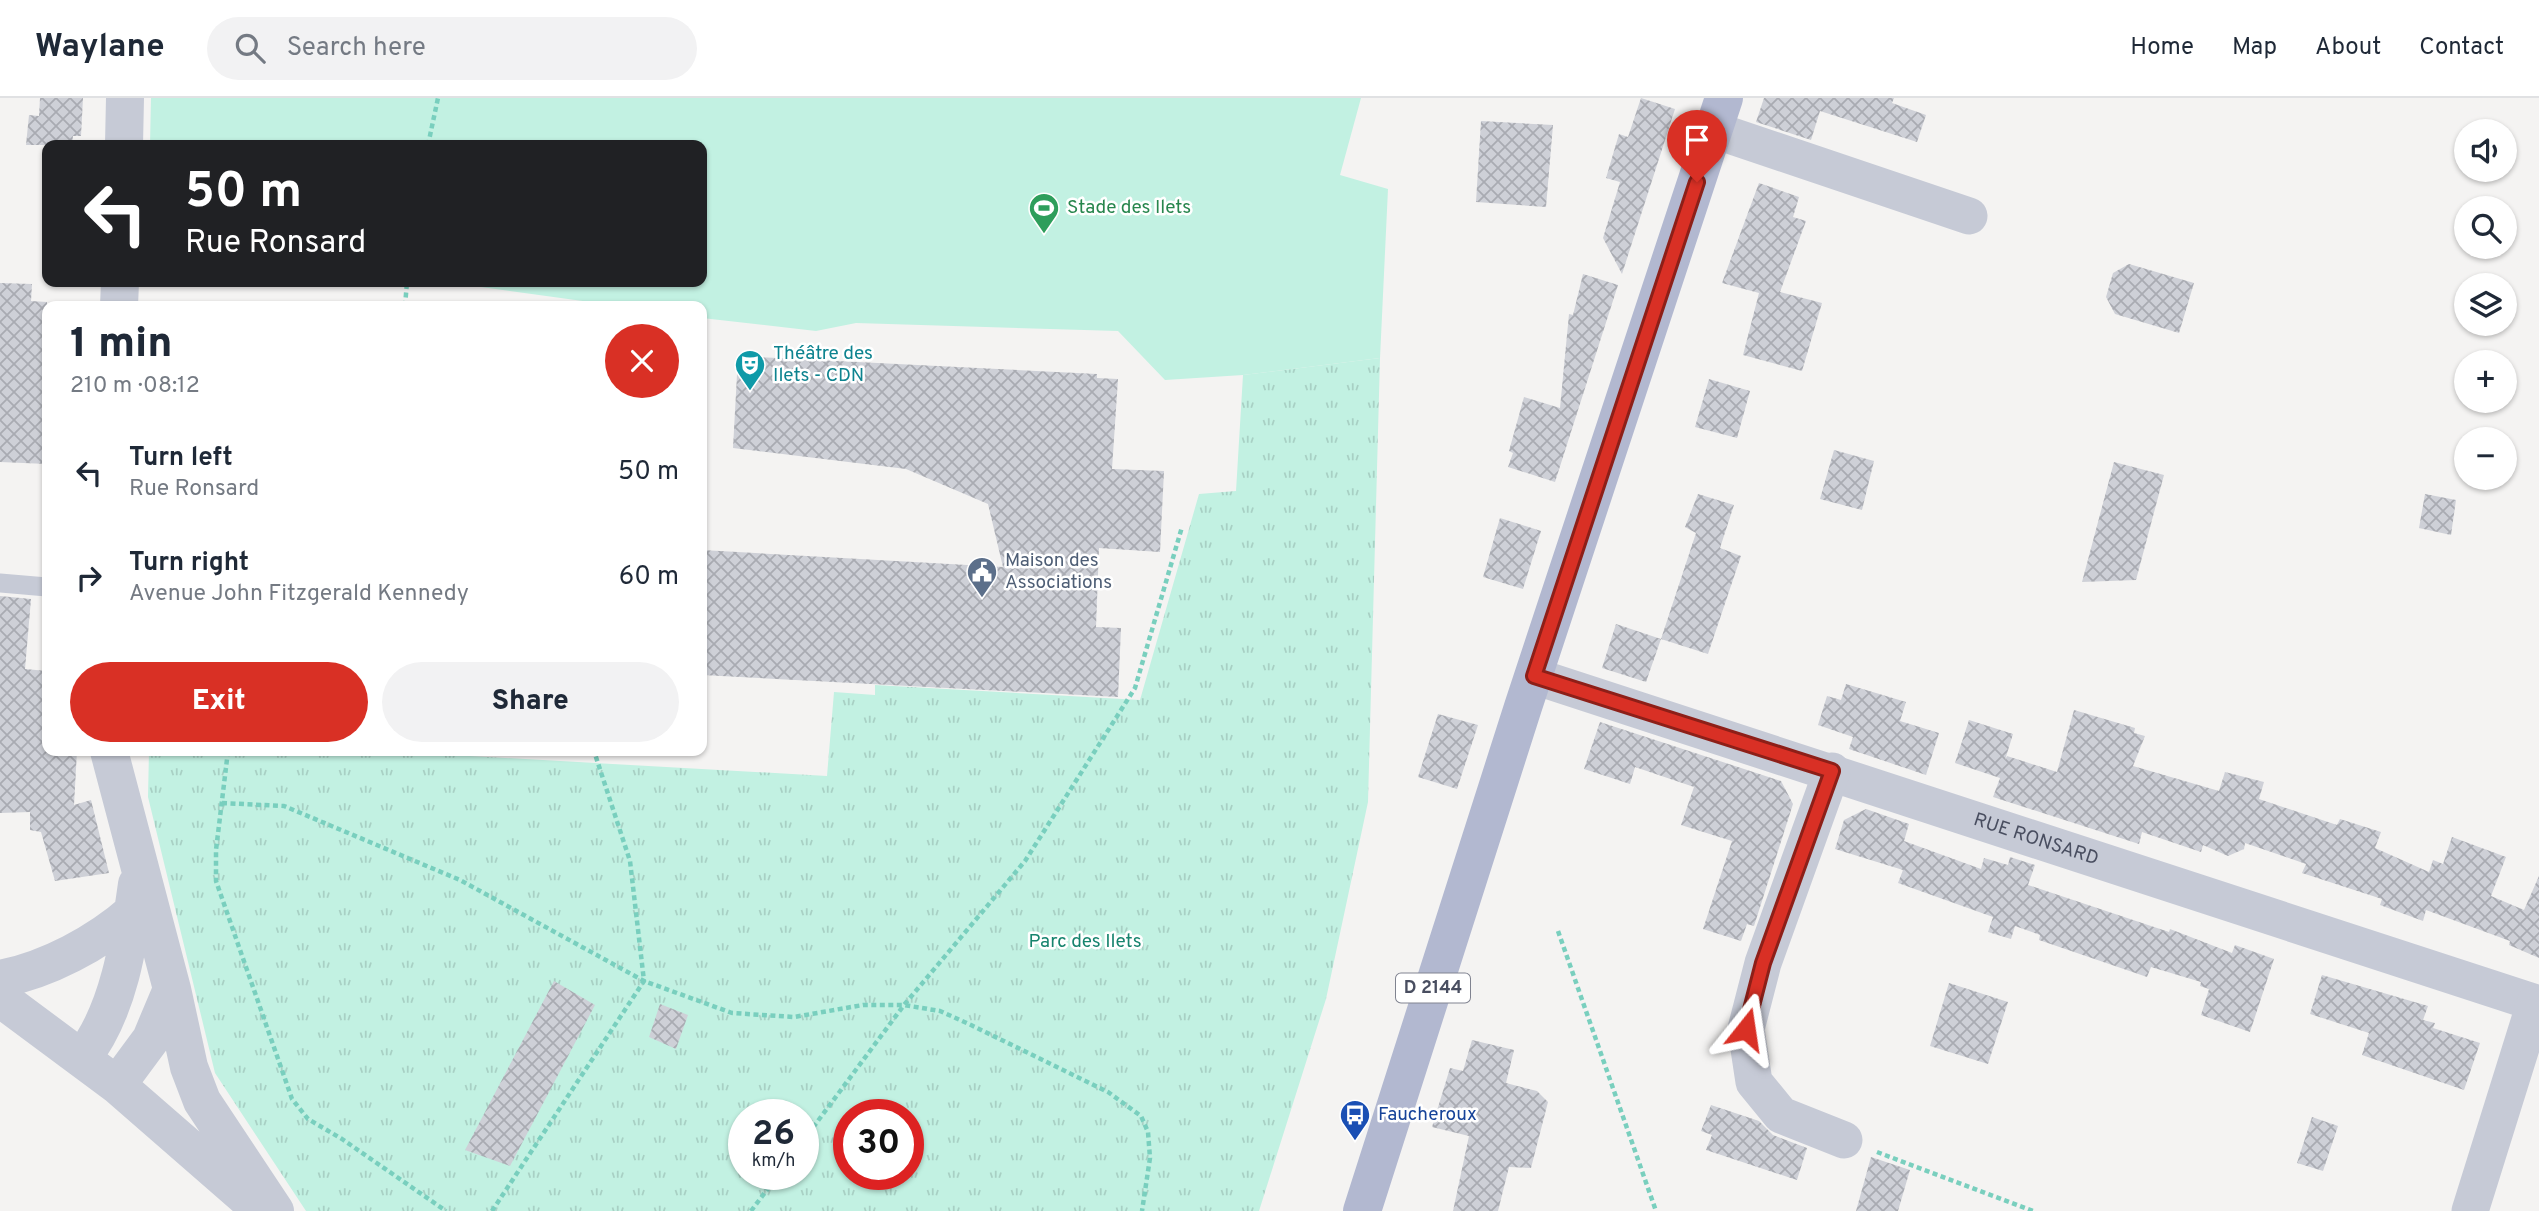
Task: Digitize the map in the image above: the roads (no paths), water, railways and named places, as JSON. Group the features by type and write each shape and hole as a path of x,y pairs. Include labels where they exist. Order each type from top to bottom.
{"main road":[{"name":"D 2144","path":"1362,1211 1719,114"}],"street":[{"path":"124,140 125,98"},
{"path":"1719,114 1969,215"},
{"name":"RUE RONSARD","path":"1534,676 2537,1003"},
{"path":"110,756 172,989 189,1067 202,1101 275,1211"},
{"path":"1832,771 1763,963 1746,1029 1754,1082 1781,1115 1844,1140"},
{"path":"82,1058 100,1035 129,940 139,872"},
{"path":"0,979 23,974 102,936 134,911"},
{"path":"117,1085 151,1040 172,989"},
{"path":"0,998 117,1085 262,1211"},
{"path":"2470,1211 2537,1003"}],"lane":[{"path":"0,583 42,587"}],"place":[{"name":"Stade des Ilets","path":"1044,235"},
{"name":"Théâtre des Ilets - CDN","path":"750,392"},
{"name":"Maison des Associations","path":"982,599"},
{"name":"Faucheroux","path":"1355,1142"}],"park label":[{"name":"Parc des Ilets","path":"1085,942"}]}
